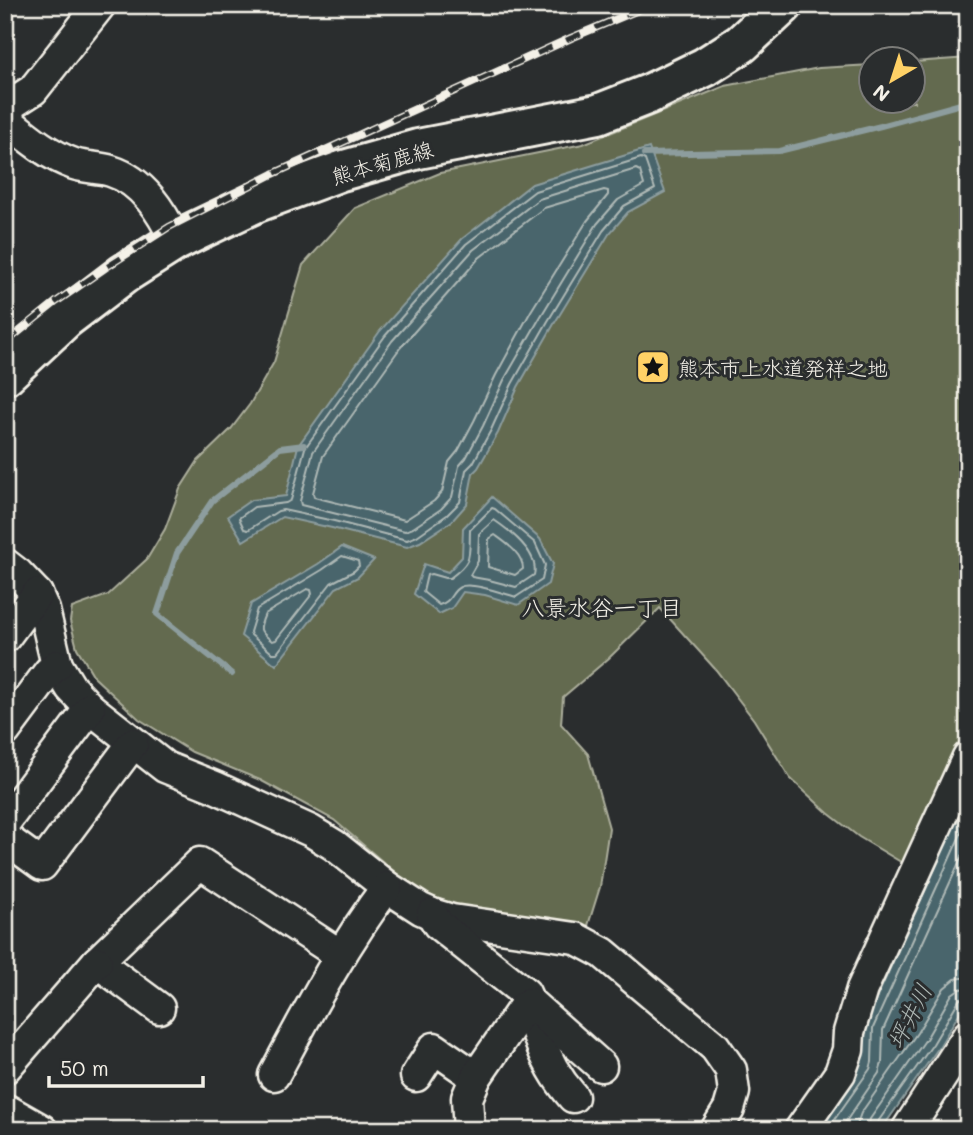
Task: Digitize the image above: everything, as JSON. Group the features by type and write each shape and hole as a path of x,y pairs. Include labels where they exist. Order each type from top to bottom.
{"main road":[{"name":"熊本菊鹿線","path":"5,375 65,319 124,274 176,241 255,203 341,172 418,149 598,114 649,94 705,67 741,44 783,5"}],"street":[{"path":"5,108 33,90 100,5"},
{"path":"5,119 49,153 75,164 110,170 129,178 147,194 176,241"},
{"path":"5,564 18,573 37,594 44,610 57,665 71,688 90,708 165,767 311,831 334,845 387,887 432,914 452,920 575,938 603,953 715,1047 731,1070 734,1093 729,1109 716,1130"},
{"path":"5,637 37,594"},
{"path":"5,731 57,665"},
{"path":"5,822 90,708"},
{"path":"5,838 42,865 134,743"},
{"path":"800,1130 841,1073 848,1050 849,1032 862,989 968,757"},
{"path":"5,1068 97,962 200,863 340,955"},
{"path":"274,1074 340,955 387,887"},
{"path":"432,914 438,925 525,993 543,1047 573,1097"},
{"path":"97,962 159,1008"},
{"path":"530,1003 601,1066"},
{"path":"469,1130 467,1098 476,1077 524,1007 530,1003"},
{"path":"907,1130 968,1037"},
{"path":"415,1076 434,1048 476,1077"},
{"path":"5,1109 42,1130"}],"green space":[{"path":"968,58 968,729 906,865 859,837 790,778 754,720 716,670 660,608 609,658 563,697 561,724 588,754 609,828 600,887 585,935 453,909 423,896 334,820 260,780 192,752 139,719 95,678 77,648 70,621 72,608 108,595 147,559 165,529 180,489 198,461 231,429 250,404 274,362 303,265 355,208 440,173 583,144 725,86 819,68 858,66 858,116 928,116 928,61"}],"water":[{"path":"649,148 665,192 628,212 609,234 518,387 498,433 473,473 467,504 452,521 420,542 407,547 282,517 243,541 228,516 251,500 286,496 298,446 380,331 462,239 532,184"},
{"path":"492,497 540,539 553,564 548,584 518,605 485,595 463,592 452,608 439,614 414,594 424,564 448,572 462,557 463,528"},
{"path":"342,547 374,560 358,577 336,588 276,665 241,636 251,604"},
{"name":"坪井川","path":"968,779 968,999 939,1047 881,1130 808,1130"}],"waterway":[{"path":"644,154 779,151 968,102"},
{"path":"232,674 157,614 177,553 212,501 280,448 304,445"}],"railway":[{"path":"5,343 56,302 169,227 273,174 571,38 650,5"}],"place":[{"name":"熊本市上水道発祥之地","path":"653,367"}],"district":[{"name":"八景水谷一丁目","path":"602,607"}]}
